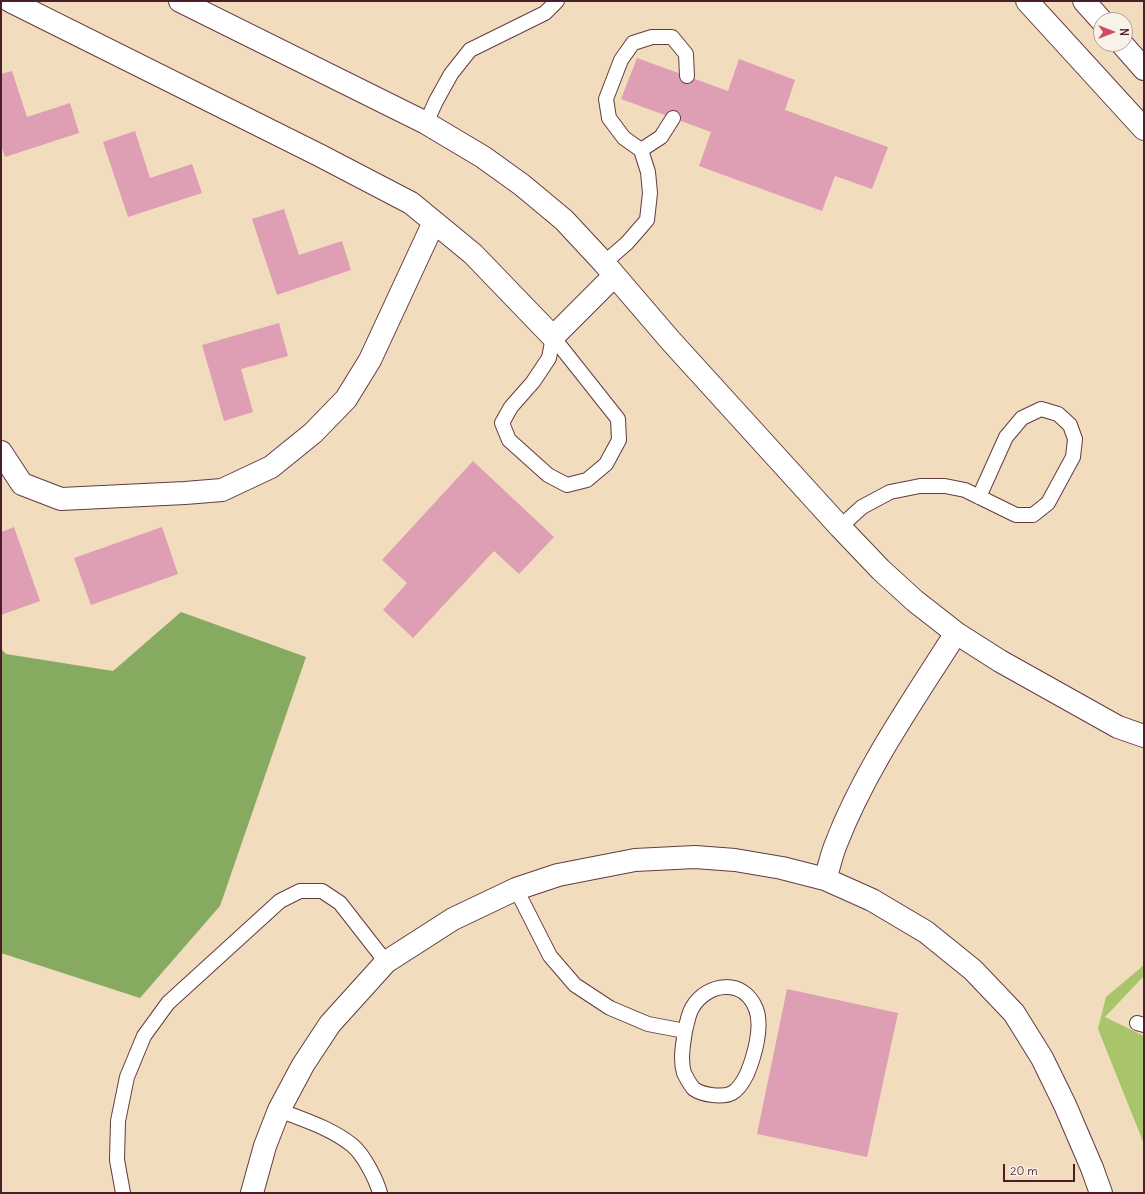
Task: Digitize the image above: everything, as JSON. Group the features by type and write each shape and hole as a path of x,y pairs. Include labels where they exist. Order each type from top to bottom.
{"street":[{"path":"180,1 426,123 483,157 522,185 564,220 609,269 670,340 840,526 881,570 915,601 956,633 1000,661 1118,727 1144,736"},
{"path":"1027,1 1144,129"},
{"path":"1084,1 1094,12"},
{"path":"12,2 319,155 410,203 472,254 553,336 609,269"},
{"path":"1129,52 1144,69"},
{"path":"1,452 22,484 61,499 185,494 222,490 271,467 313,433 346,399 370,360 434,222"},
{"path":"825,880 835,846 852,807 882,748 956,633"},
{"path":"252,1193 265,1146 280,1110 303,1065 330,1024 386,962 453,919 516,889 558,875 635,860 694,857 735,860 782,868 825,880 872,900 926,932 973,970 1014,1012 1042,1058 1065,1105 1101,1193"}],"lane":[{"path":"426,123 451,74 470,50 545,13 557,1"},
{"path":"609,269 627,243 647,220 650,193 648,172 640,150 624,138 609,118 606,99 621,60 633,43 652,36 672,37 686,54 687,76"},
{"path":"640,150 661,137 674,118"},
{"path":"553,336 618,419 619,440 606,464 587,480 567,485 548,475 509,440 502,423 511,407 533,382 549,358 553,336"},
{"path":"840,526 862,507 890,492 920,486 945,486 965,490 979,497 1016,515 1032,515 1048,503 1074,457 1075,439 1070,424 1058,414 1041,409 1022,418 1006,437 979,497"},
{"path":"516,889 550,956 575,986 610,1008 648,1024 685,1031"},
{"path":"123,1193 117,1160 118,1121 127,1078 144,1036 168,1003 280,901 300,891 322,891 340,903 386,962"},
{"path":"719,987 735,988 747,994 756,1010 758,1028 749,1069 744,1080 732,1093 714,1096 694,1089 684,1074 682,1054 685,1031 692,1009 704,994 719,987"},
{"path":"280,1110 325,1128 353,1146 371,1170 380,1193"}],"green space":[{"path":"181,612 306,657 220,906 140,998 1,953 1,649 6,654 113,671"},
{"path":"1144,965 1144,976 1105,1017 1144,1036 1144,1144 1098,1029 1106,997"}],"building":[{"path":"637,58 728,91 739,59 795,80 785,110 888,147 872,189 835,176 822,211 699,166 711,132 621,99"},
{"path":"12,71 27,117 70,103 79,133 5,157 1,145 1,74"},
{"path":"135,131 150,178 192,164 202,193 128,217 103,142"},
{"path":"284,209 299,255 342,241 351,270 277,295 252,219"},
{"path":"279,323 288,356 241,369 253,412 224,421 202,345"},
{"path":"473,461 554,537 519,574 494,551 413,638 383,610 407,583 382,560"},
{"path":"14,527 40,601 1,615 1,532"},
{"path":"162,527 178,574 91,605 74,558"},
{"path":"787,989 898,1013 867,1157 757,1134"}]}
